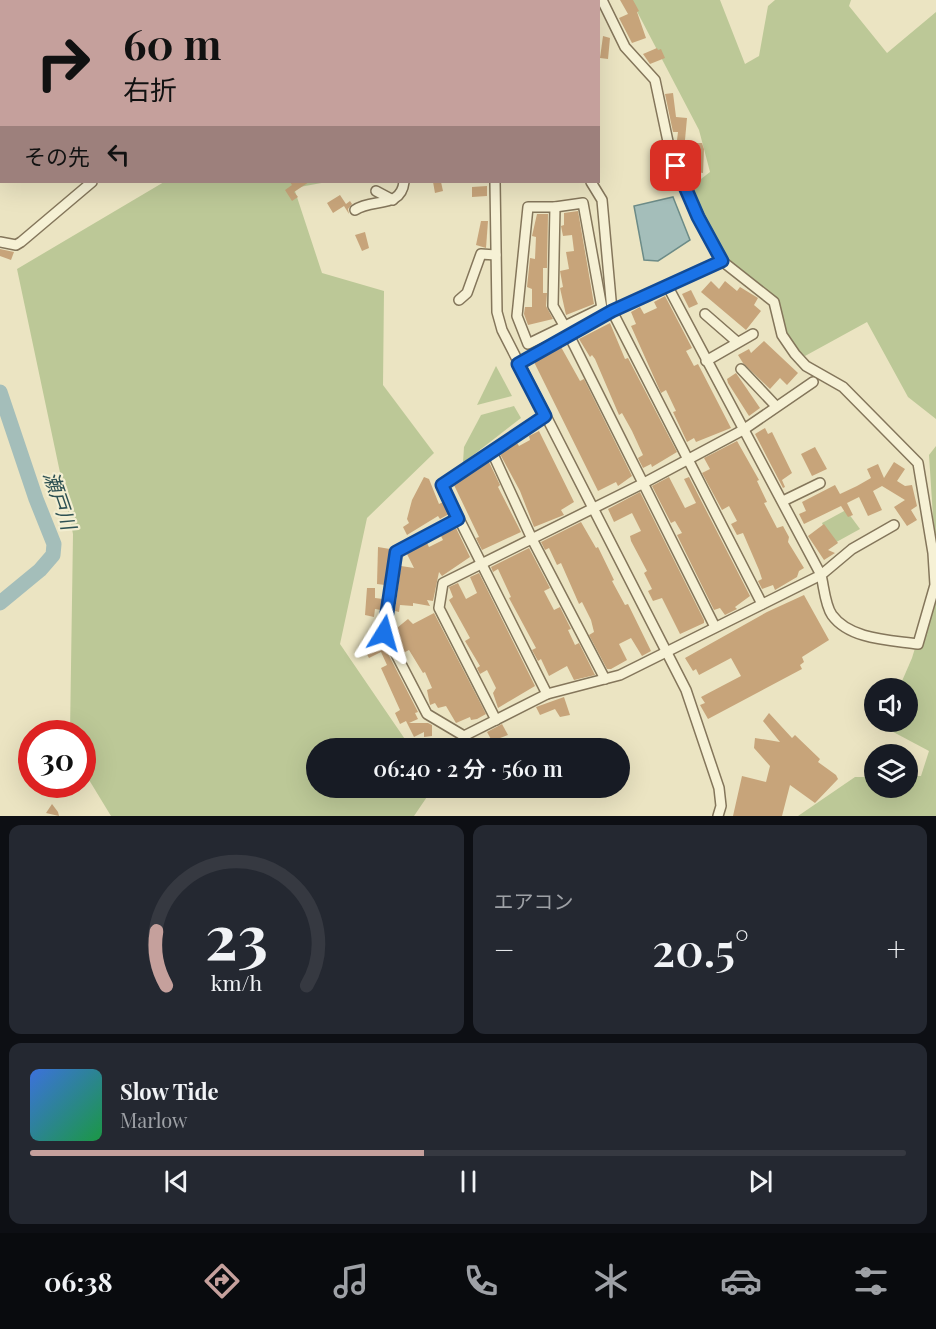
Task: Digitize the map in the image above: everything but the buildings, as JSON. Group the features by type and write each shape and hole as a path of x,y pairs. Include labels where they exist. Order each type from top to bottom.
{"street":[{"path":"602,0 626,47 655,80 670,151 681,181 722,261 774,302 782,335 806,366 829,378 859,401 918,463 933,553 935,585 918,644 860,634 843,627 831,614 821,575 667,285"},
{"path":"0,242 16,244 21,242 91,183"},
{"path":"355,210 362,205 393,200 402,193 404,183"},
{"path":"495,183 497,312 518,364 686,690 719,788 721,806 718,816"},
{"path":"592,183 602,200 608,311"},
{"path":"376,191 393,200"},
{"path":"722,261 608,311 528,344 517,316 528,207 555,207 583,203 608,311 762,604"},
{"path":"555,207 553,306 565,327"},
{"path":"459,300 467,293 481,254 496,255"},
{"path":"518,364 570,337 608,311"},
{"path":"705,314 736,341"},
{"path":"706,361 736,341 753,334"},
{"path":"570,337 715,627"},
{"path":"741,369 775,405"},
{"path":"496,720 439,608 443,583 642,484 743,430 775,405 813,382"},
{"path":"545,416 442,485 547,694"},
{"path":"492,452 532,539 605,679"},
{"path":"783,501 820,483"},
{"path":"458,519 396,552 384,633 427,714 464,736 547,694 620,675 664,651 821,575 852,549 894,525"}],"green space":[{"path":"631,0 720,0 745,64 759,56 768,6 775,0 851,0 849,6 887,53 936,12 936,419 908,397 867,322 805,356 784,337 770,295 713,249 688,189 710,172 699,130"},
{"path":"162,183 322,183 294,188 322,273 384,291 383,385 434,453 367,518 340,644 404,738 306,738 306,798 426,798 414,816 111,816 96,791 96,720 70,720 73,534 17,269"},
{"path":"496,366 512,396 477,405"},
{"path":"514,406 521,418 463,463 464,447 481,415"},
{"path":"936,446 936,563 929,455"},
{"path":"846,510 860,529 831,545 822,523"},
{"path":"936,579 936,816 798,816 855,777 864,777 864,798 918,798 918,776 921,776 929,751 893,732 918,732 918,678 903,678 912,658"}],"water":[{"path":"673,197 690,240 658,261 644,260 634,206"}],"waterway":[{"name":"瀬戸川","path":"0,392 36,499 54,544 53,555 40,570 0,603"}],"route":[{"path":"384,633 396,552 458,519 442,485 545,416 518,364 570,337 612,311 722,261 698,217 676,166"}]}
